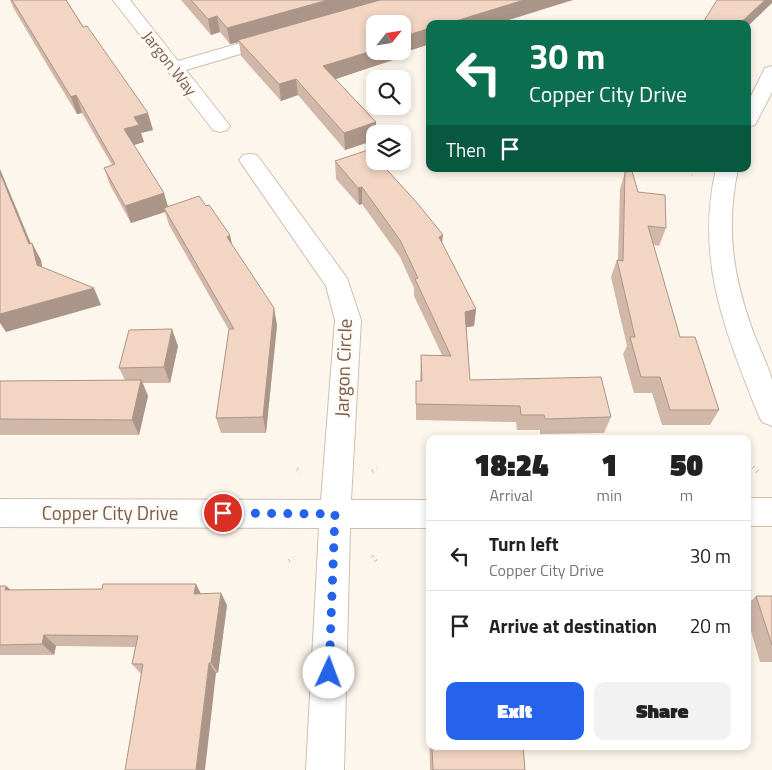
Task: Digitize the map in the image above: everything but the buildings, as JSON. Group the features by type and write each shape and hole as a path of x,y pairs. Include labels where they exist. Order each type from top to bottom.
{"street":[{"name":"Jargon Way","path":"121,0 220,126"},
{"path":"174,68 296,32"},
{"path":"751,115 772,72"},
{"name":"Jargon Circle","path":"250,160 338,284 348,320 335,514"},
{"path":"724,172 718,212 720,252 744,340 772,414"},
{"path":"751,512 772,512"},
{"name":"Copper City Drive","path":"0,513 426,514"},
{"path":"324,770 335,514"}],"path":[{"path":"372,471 377,468"},
{"path":"753,468 759,472"},
{"path":"297,469 301,473"},
{"path":"372,556 377,562"},
{"path":"290,561 294,558"}],"route":[{"path":"223,513 335,514 329,673"}]}
